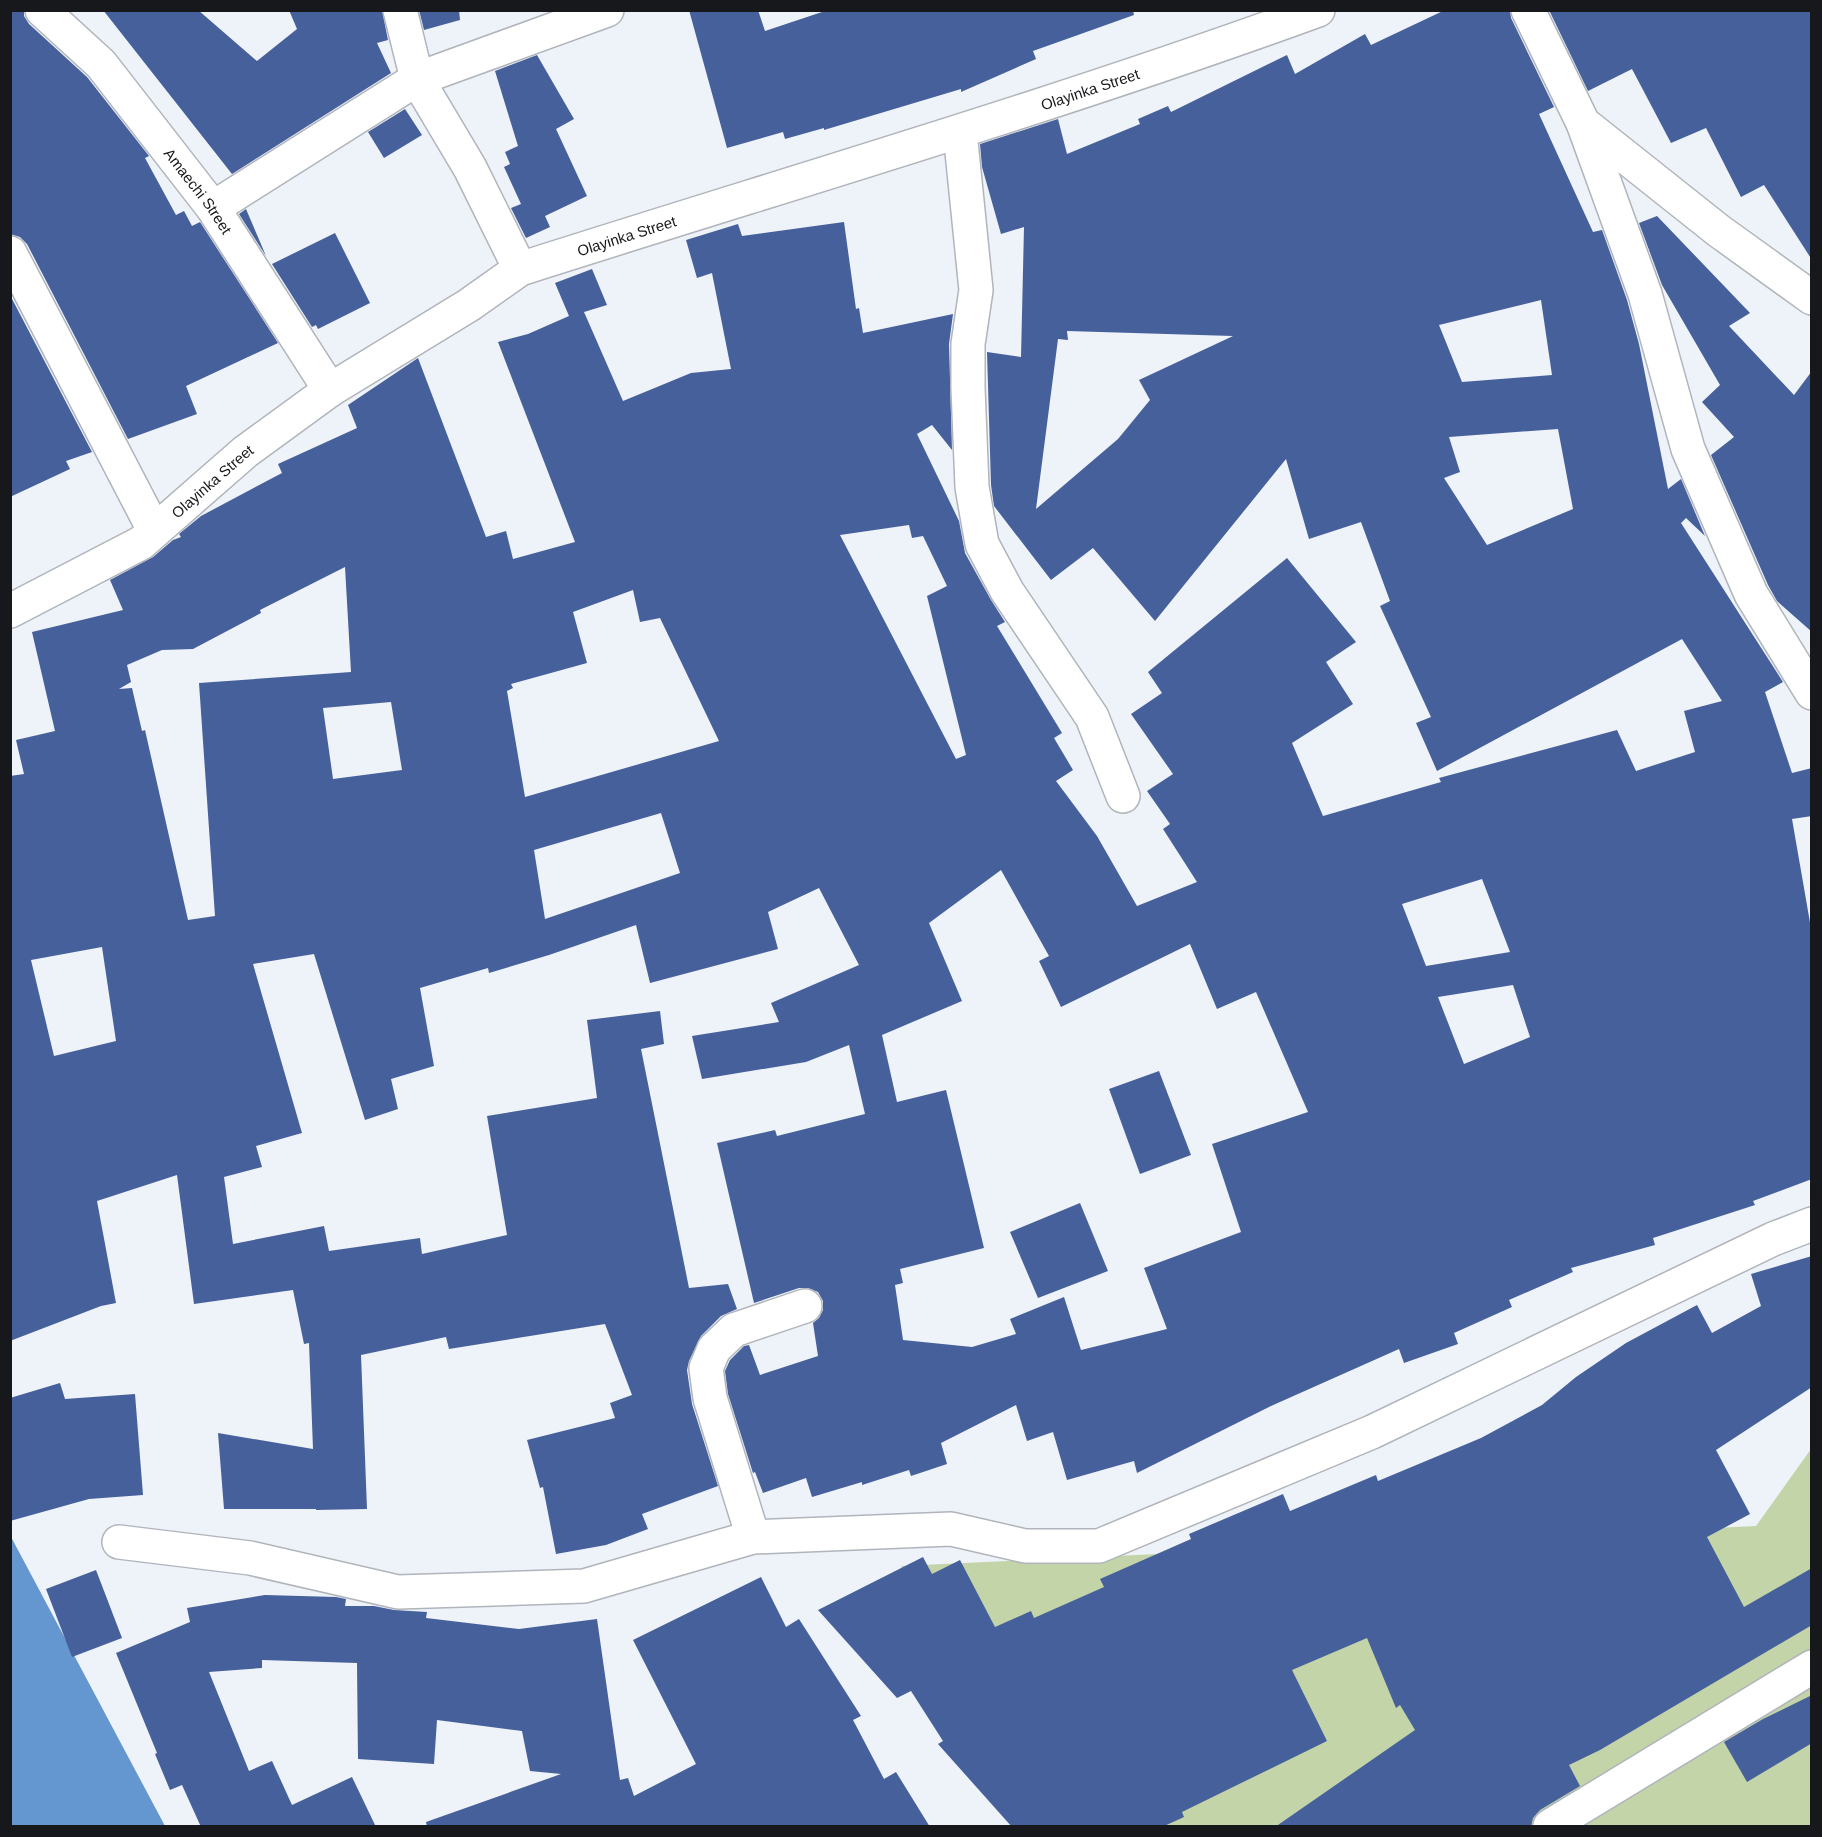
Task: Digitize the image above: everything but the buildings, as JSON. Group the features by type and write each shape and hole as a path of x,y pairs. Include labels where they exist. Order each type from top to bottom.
{"street":[{"name":"Amaechi Street","path":"42,10 100,64 213,208 330,390"},
{"path":"400,10 417,79 470,168 520,269"},
{"path":"213,208 417,79 607,10"},
{"name":"Olayinka Street","path":"10,611 148,537 245,452 330,390 469,305 520,269 960,132 1186,58 1318,10"},
{"path":"1528,10 1583,123 1645,294 1688,449 1751,594 1812,693"},
{"path":"1583,123 1719,231 1812,298"},
{"path":"960,132 976,290 968,344 968,377 972,487 982,544 1007,591 1092,717 1123,796"},
{"path":"10,253 148,537"},
{"path":"119,1542 250,1558 398,1592 584,1586 753,1537 951,1529 1025,1546 1099,1545 1372,1432 1762,1244 1812,1224"},
{"path":"753,1537 710,1398 706,1368 714,1349 734,1330 805,1306"},
{"path":"1550,1827 1812,1667"}],"green space":[{"path":"1811,1449 1811,1826 1021,1826 901,1566 1756,1526"}],"water":[{"path":"10,1535 165,1826 11,1826"}]}
